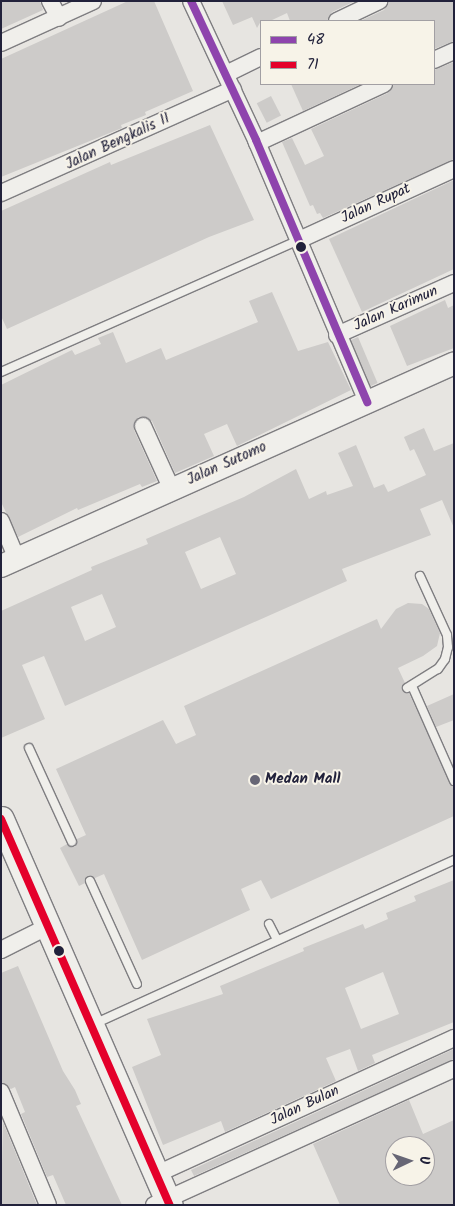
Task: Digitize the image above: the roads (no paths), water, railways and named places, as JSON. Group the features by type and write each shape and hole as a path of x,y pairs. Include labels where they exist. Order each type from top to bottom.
{"main road":[{"name":"Jalan Sutomo","path":"9,563 454,362"},
{"path":"3,825 157,1174 164,1203"}],"street":[{"path":"50,1 59,18"},
{"path":"1,43 94,1"},
{"path":"191,1 257,143 367,402"},
{"path":"339,20 379,1"},
{"path":"435,60 454,51"},
{"path":"226,74 260,57"},
{"path":"257,143 382,85"},
{"name":"Jalan Bengkalis II","path":"1,193 233,89"},
{"name":"Jalan Rupat","path":"298,240 454,169"},
{"name":"Jalan Karimun","path":"337,335 454,283"},
{"path":"143,426 172,490"},
{"path":"1,521 9,563"},
{"path":"1,950 47,927"},
{"name":"Jalan Bulan","path":"157,1174 454,1038"},
{"name":"Jalan Bulan","path":"164,1203 454,1069"},
{"path":"1,1092 48,1205"}],"lane":[{"path":"1,372 298,240"},
{"path":"420,576 447,635 448,647 446,659 438,669 409,687 454,781"},
{"path":"29,748 72,842"},
{"path":"92,1025 454,860"},
{"path":"90,881 136,984"},
{"path":"269,924 277,940"}],"place":[{"name":"Medan Mall","path":"255,780"}]}
